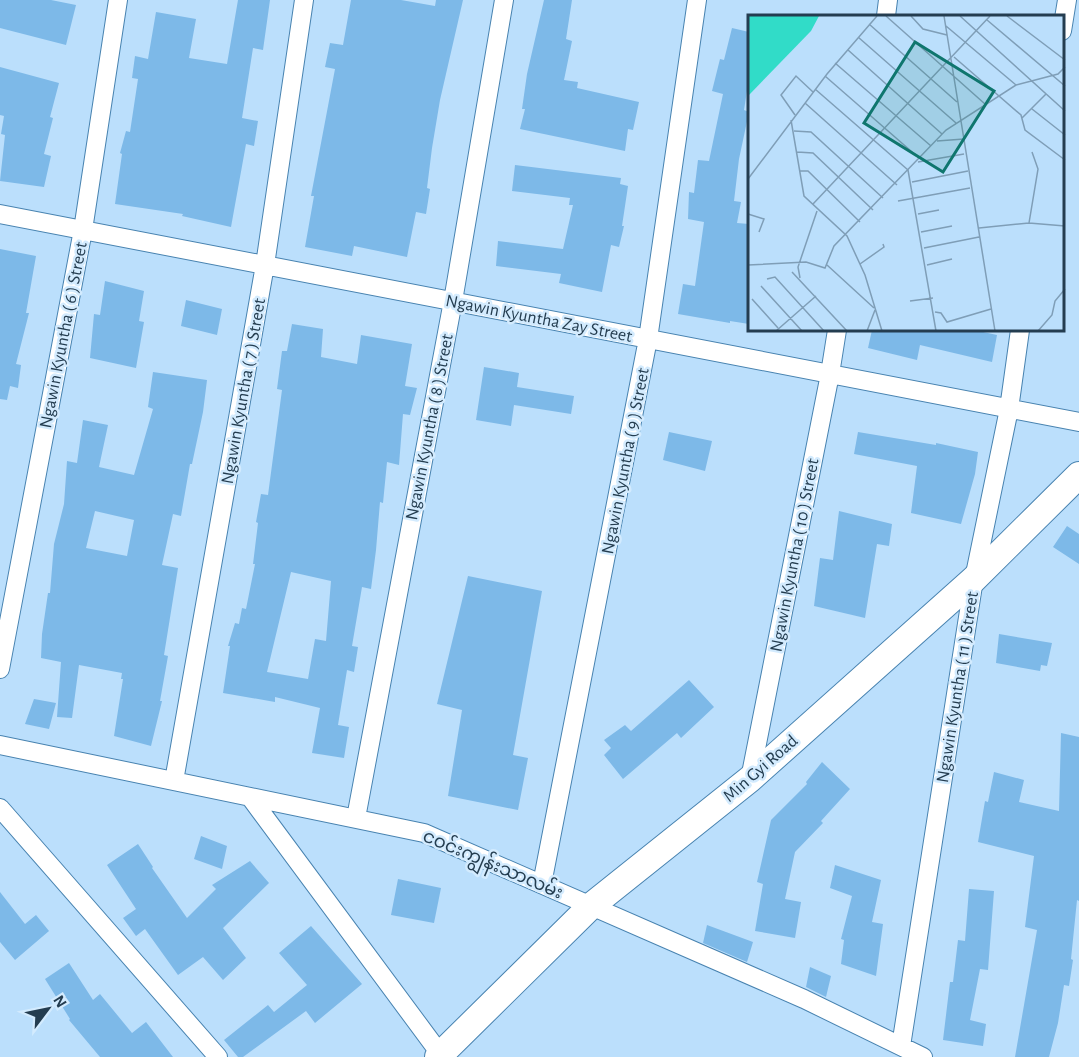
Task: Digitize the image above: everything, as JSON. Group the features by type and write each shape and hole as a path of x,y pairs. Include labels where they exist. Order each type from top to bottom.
{"main road":[{"name":"Min Gyi Road","path":"440,1056 591,906 750,779 974,579 1079,475"}],"street":[{"name":"Ngawin Kyuntha ( 6 ) Street","path":"0,669 83,230 118,0"},
{"name":"Ngawin Kyuntha ( 7 ) Street","path":"174,781 265,265 304,0"},
{"name":"Ngawin Kyuntha ( 8 ) Street","path":"356,818 453,301 504,0"},
{"name":"Ngawin Kyuntha ( 9 ) Street","path":"542,884 648,339 697,0"},
{"path":"886,15 888,0"},
{"path":"1064,19 1067,0"},
{"name":"Ngawin Kyuntha Zay Street","path":"0,214 1079,422"},
{"name":"Ngawin Kyuntha ( 10 ) Street","path":"750,779 837,332"},
{"name":"Ngawin Kyuntha ( 11 ) Street","path":"901,1046 974,579 1009,409 1020,332"},
{"name":"ငဝင်းကျွန်းသာလမ်း","path":"0,745 424,833 804,999 923,1057"},
{"path":"250,797 440,1056"},
{"path":"0,808 218,1057"}],"building":[{"path":"0,0 51,0 76,5 66,45 0,28"},
{"path":"238,0 270,0 263,50 253,48 242,118 258,121 254,146 246,144 231,227 182,216 183,214 115,204 122,154 120,153 126,131 130,132 138,79 132,78 135,56 148,59 156,12 196,19 189,58 227,64"},
{"path":"351,0 401,0 435,6 436,0 463,0 440,100 427,188 430,189 426,214 416,212 407,257 354,246 352,256 305,247 314,196 311,196 335,69 325,67 330,43 343,45"},
{"path":"544,0 572,0 566,39 572,41 564,80 578,82 577,88 639,102 633,130 628,129 625,151 520,129 525,109 522,109 527,74"},
{"path":"732,28 748,32 748,84 744,110 748,112 748,117 739,159 734,201 741,202 737,223 748,224 748,324 678,314 683,284 695,286 704,222 688,219 689,192 694,193 698,160 709,161 723,94 712,91 720,59 724,60"},
{"path":"0,67 59,83 44,154 51,156 44,187 0,181 5,135 1,134 4,116 0,115"},
{"path":"515,165 621,178 620,184 628,186 622,226 624,226 619,247 611,245 602,292 559,283 561,274 496,266 498,241 563,249 573,205 569,205 570,198 512,191"},
{"path":"0,249 36,256 26,313 29,313 16,364 21,365 18,388 10,386 7,400 0,399"},
{"path":"105,281 144,291 139,321 144,322 136,368 90,358 94,314 100,315"},
{"path":"186,300 222,309 217,335 181,326"},
{"path":"292,324 323,329 321,357 357,364 361,335 412,344 405,386 417,388 410,415 403,414 399,465 387,462 383,503 380,502 371,589 362,587 352,646 358,647 354,672 347,670 338,725 349,727 344,758 312,753 320,708 275,697 275,702 223,693 230,646 228,646 235,623 239,624 242,608 246,609 255,564 253,564 258,523 256,522 261,494 268,495 282,390 277,389 282,351 287,351","holes":["291,572 331,581 326,641 315,639 308,679 267,672"]},
{"path":"872,332 983,332 997,335 992,362 920,345 917,360 868,348"},
{"path":"484,367 519,373 517,387 574,396 571,414 514,405 511,426 476,420"},
{"path":"153,372 207,380 203,412 192,464 190,464 181,516 173,514 162,565 178,568 164,655 168,656 160,701 162,701 151,746 114,736 122,673 79,665 72,718 57,717 61,662 41,658 54,544 64,504 67,461 77,463 83,420 108,425 99,467 134,475 153,409 148,407","holes":["95,511 134,520 127,556 86,548"]},
{"path":"669,432 712,441 705,471 663,460"},
{"path":"858,432 936,445 936,443 978,452 975,474 961,524 911,513 917,466 854,454"},
{"path":"839,511 892,524 889,546 877,544 865,618 814,606 820,558 833,560"},
{"path":"1067,526 1079,534 1079,564 1053,547"},
{"path":"468,576 542,591 513,755 528,758 518,810 448,796 462,710 437,704"},
{"path":"999,634 1052,643 1047,666 1041,665 1040,671 996,663"},
{"path":"689,680 714,707 681,738 677,733 623,779 604,755 611,748 604,740 625,725 631,731"},
{"path":"34,699 56,703 49,729 25,724"},
{"path":"1061,733 1079,737 1079,901 1077,900 1071,959 1073,960 1069,986 1064,985 1058,1023 1049,1057 1015,1057 1037,930 1025,927 1034,856 978,842 985,801 988,802 994,772 1024,780 1019,802 1059,811"},
{"path":"822,762 850,789 821,821 823,823 795,852 785,899 801,902 795,938 755,931 763,884 757,882 771,820 807,784 806,782"},
{"path":"201,836 227,846 222,869 194,859"},
{"path":"138,844 187,918 216,889 212,885 250,861 269,883 223,928 246,958 223,980 203,957 178,975 145,929 136,936 123,918 136,909 107,865"},
{"path":"835,865 881,880 872,922 883,924 876,976 841,964 844,940 841,939 852,896 830,888"},
{"path":"398,879 441,888 434,923 391,915"},
{"path":"969,889 994,891 988,970 980,969 970,1020 986,1024 983,1046 943,1040 958,940 965,941"},
{"path":"0,892 25,924 36,915 49,931 15,960 0,942"},
{"path":"707,925 753,942 747,962 703,943"},
{"path":"311,926 362,984 315,1023 306,1011 243,1057 238,1057 224,1040 268,1005 274,1012 307,985 279,953"},
{"path":"69,963 93,1000 100,994 132,1033 146,1022 173,1057 100,1057 69,1020 45,979"},
{"path":"810,967 831,976 826,997 806,987"}]}
